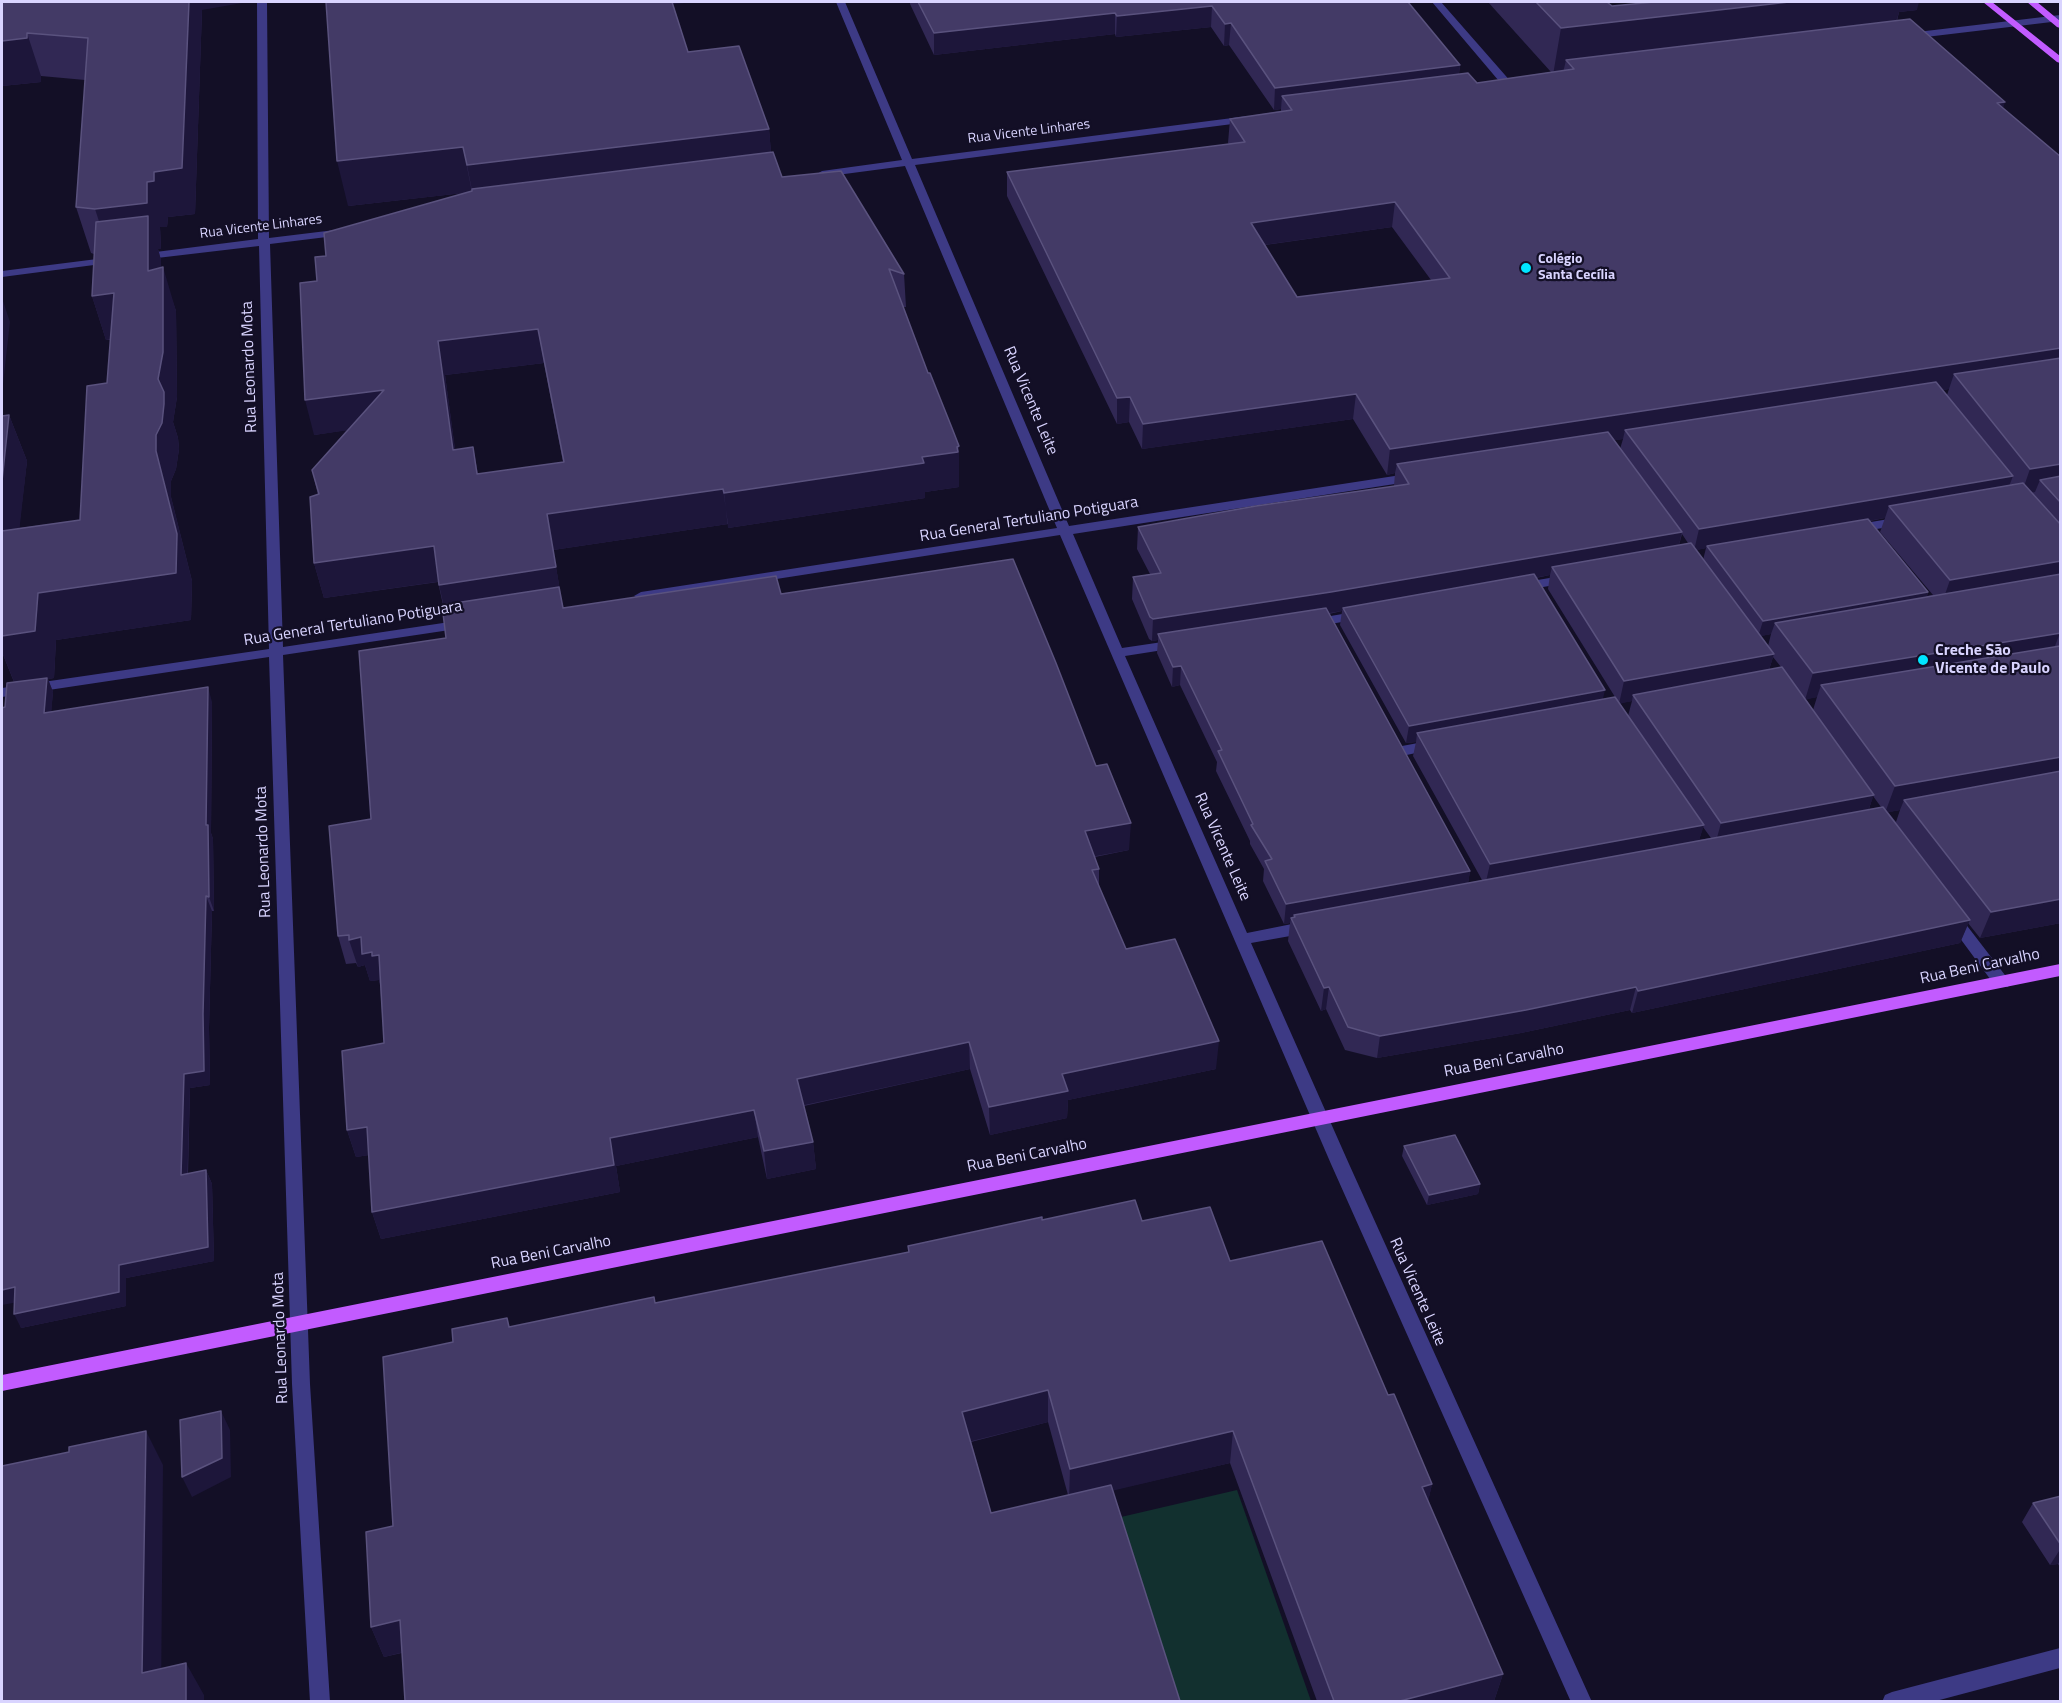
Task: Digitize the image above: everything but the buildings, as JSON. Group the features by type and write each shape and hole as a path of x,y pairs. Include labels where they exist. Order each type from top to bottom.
{"main road":[{"path":"1987,2 2061,60"},
{"path":"2032,2 2058,21"},
{"name":"Rua Beni Carvalho","path":"2,1383 2061,970"}],"street":[{"name":"Rua Leonardo Mota","path":"262,2 264,241 276,653 299,1323 320,1701"},
{"name":"Rua Vicente Leite","path":"840,2 1117,653 1320,1117 1582,1701"},
{"path":"1436,2 1508,85"},
{"path":"1897,38 2058,21"},
{"path":"1496,86 1520,83"},
{"name":"Rua Vicente Linhares","path":"814,175 1261,117"},
{"name":"Rua Vicente Linhares","path":"2,274 358,230"},
{"name":"Rua General Tertuliano Potiguara","path":"630,598 1432,474"},
{"path":"1845,530 1870,531 1913,519"},
{"path":"1502,591 1539,589 1583,576"},
{"path":"1294,626 1332,625 1375,612"},
{"name":"Rua General Tertuliano Potiguara","path":"2,693 476,622"},
{"path":"1117,653 1188,642"},
{"path":"1402,751 1446,743"},
{"path":"1947,910 2002,983"},
{"path":"1243,939 1322,924"},
{"path":"1892,1701 2061,1658"}],"green space":[{"path":"1237,1490 1311,1701 1177,1701 1121,1517"}],"place":[{"name":"Colégio Santa Cecília","path":"1526,268"},
{"name":"Creche São Vicente de Paulo","path":"1923,660"}]}
